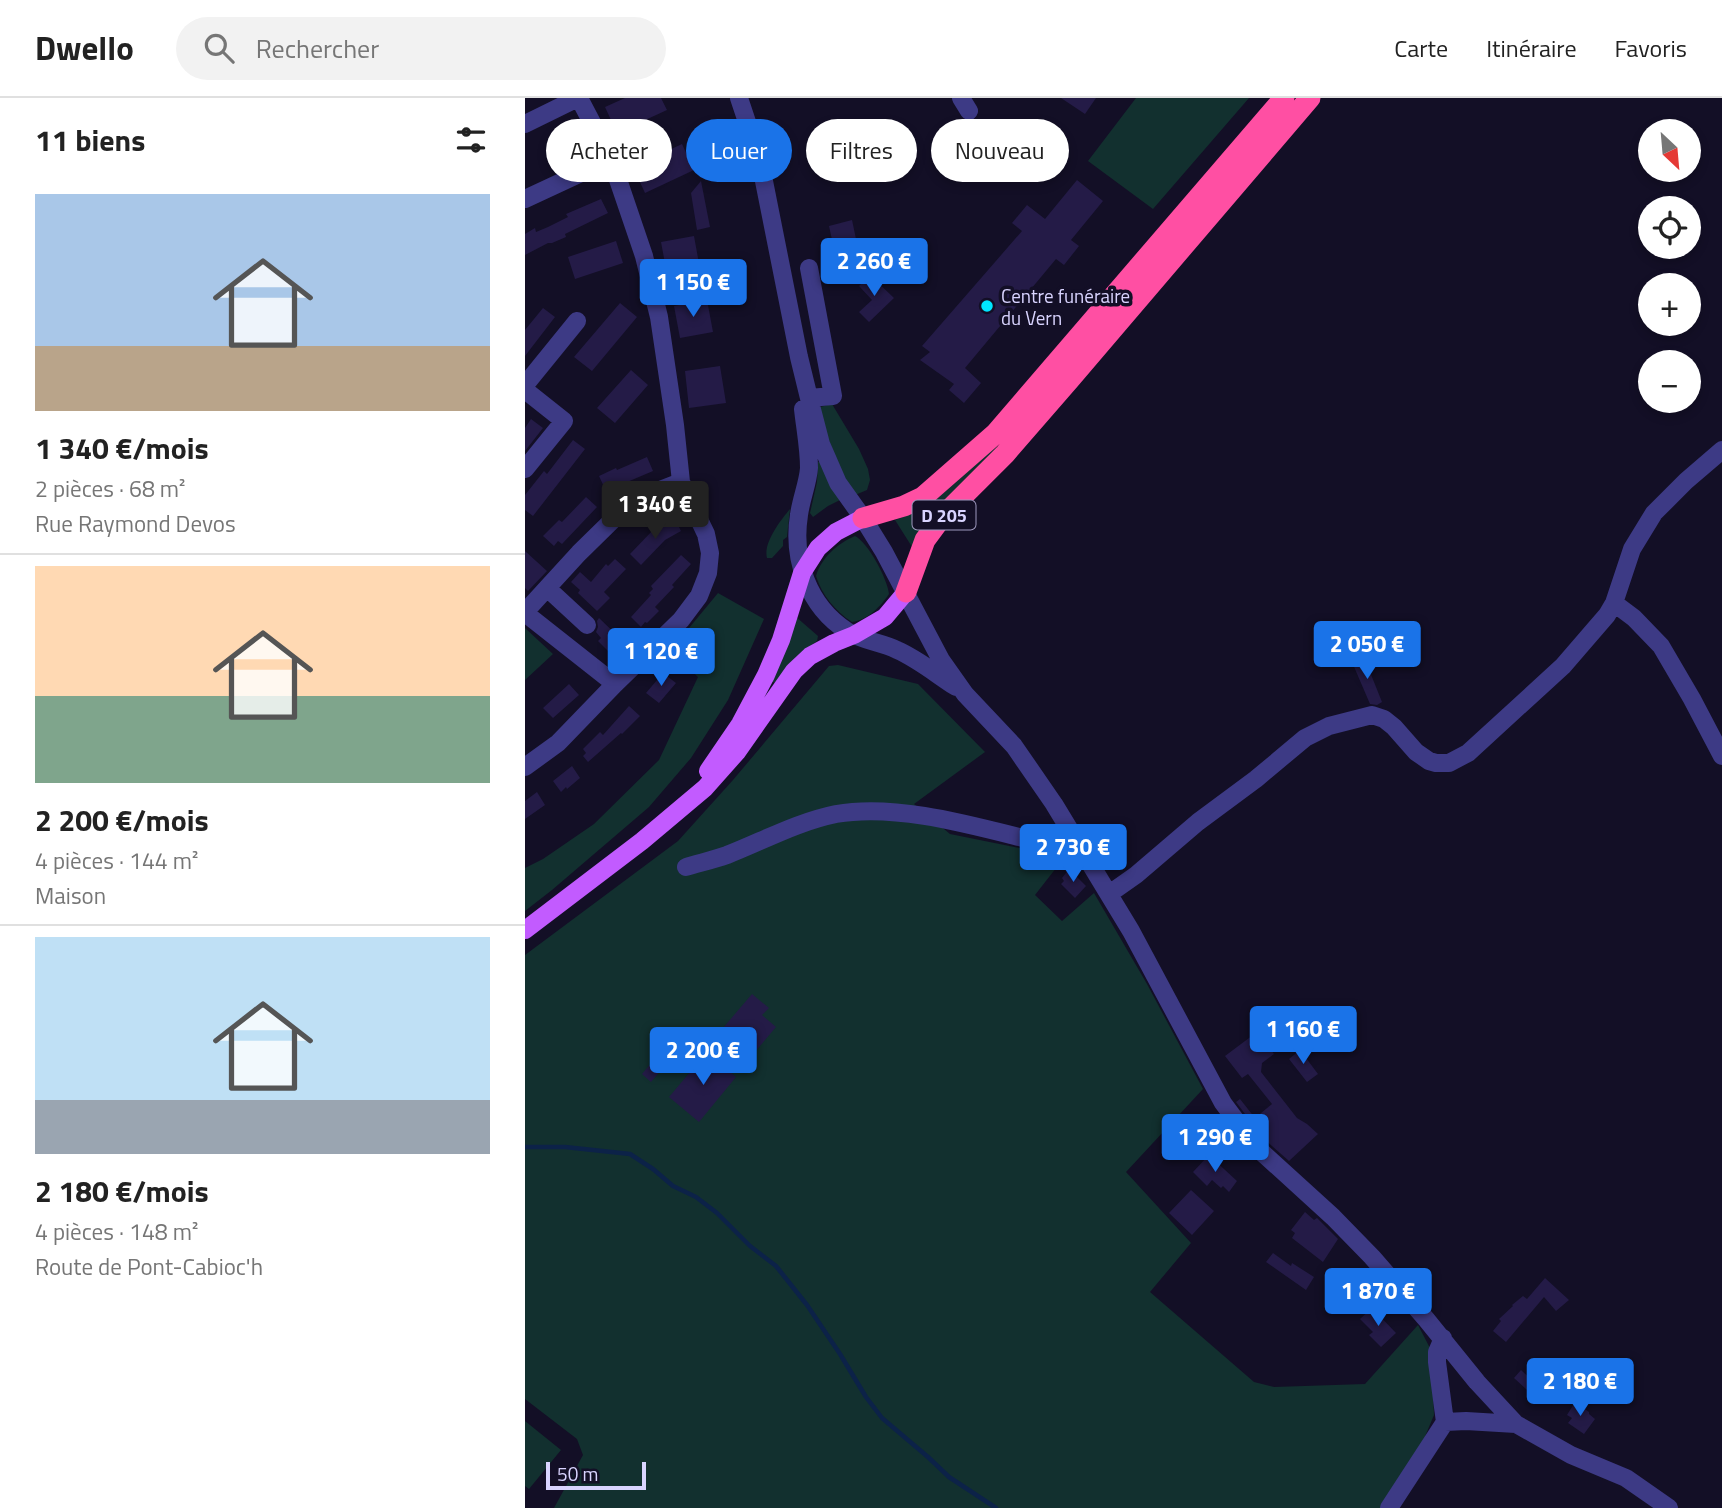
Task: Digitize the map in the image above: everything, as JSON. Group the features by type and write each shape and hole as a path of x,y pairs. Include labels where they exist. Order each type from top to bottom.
{"highway":[{"name":"D 205","path":"863,518 904,506 923,497 995,434 1284,98"},
{"name":"D 205","path":"906,592 925,540 942,517 1005,454 1310,98"}],"main road":[{"path":"670,817 708,771 740,724 781,640 802,573 818,548 836,532 863,518"},
{"path":"525,930 642,841 705,788 737,752 794,671 810,656 885,617 906,592"}],"street":[{"path":"525,124 579,98 590,119"},
{"path":"739,98 760,161 809,398 821,444 838,483 884,552 936,652 965,694 1014,746 1054,804 1109,894 1223,1102 1255,1146 1333,1217 1372,1257 1516,1424 1571,1455 1626,1478 1669,1508"},
{"path":"525,199 562,182"},
{"path":"525,767 558,743 681,620 699,596 708,573 710,553 706,534 681,482 659,317 643,256 619,182"},
{"path":"809,268 833,396 809,398"},
{"path":"525,469 565,421 525,388 577,321"},
{"path":"799,357 809,469 797,532 802,573 827,614 844,629 897,649 965,694"},
{"path":"1109,894 1305,738 1329,726 1372,715 1384,719 1394,727 1416,752 1429,761 1449,763 1468,753 1563,666 1607,615 1614,603 1632,549 1654,513 1722,450"},
{"path":"615,684 525,612 632,501 681,482"},
{"path":"547,588 587,625"},
{"path":"1614,603 1634,618 1661,646 1722,756"},
{"path":"686,867 727,855 789,828 837,814 922,815 1056,846 1077,842"},
{"path":"1389,1508 1445,1422 1437,1362 1437,1352 1443,1338"},
{"path":"1445,1422 1516,1424"}],"green space":[{"path":"1136,98 1249,98 1153,209 1088,161"},
{"path":"832,404 868,469 870,480 867,490 855,495 843,476 816,408"},
{"path":"997,445 997,451 914,550 895,520 936,499 992,446"},
{"path":"818,462 821,462 842,499 813,517 810,513 817,482"},
{"path":"790,509 787,537 783,540 783,546 772,558 767,558 770,539"},
{"path":"855,536 866,546 876,562 889,594 873,612 852,622 830,602 816,576 831,552"},
{"path":"718,593 764,619 728,700 691,758 649,807 525,911 525,868 594,824 659,760 698,677 670,651"},
{"path":"795,616 818,636 817,641 796,657 775,683 771,681"},
{"path":"525,628 553,654 525,680"},
{"path":"838,665 918,684 985,752 914,804 950,834 1029,850 1060,863 1035,895 1062,921 1094,893 1203,1089 1126,1172 1191,1243 1150,1292 1254,1382 1274,1387 1365,1384 1418,1325 1431,1350 1434,1415 1395,1508 554,1508 583,1455 577,1439 525,1399 525,955 678,841 829,666"},
{"path":"525,1421 561,1450 529,1489 525,1486"}],"building":[{"path":"625,98 661,98 667,110 647,119 611,119 605,107"},
{"path":"1061,98 1096,98 1085,114"},
{"path":"682,144 686,153 686,174 672,180 672,149"},
{"name":"Centre funéraire du Vern","path":"1077,180 1103,201 1071,240 1079,246 1064,265 1056,259 965,368 981,383 964,403 949,390 954,384 920,360 930,352 922,346 1022,231 1012,223 1027,205 1045,219"},
{"path":"640,182 668,182 645,193"},
{"path":"701,182 710,227 697,230 691,193"},
{"path":"601,199 608,213 565,234 566,237 525,255 525,234 535,228 536,232 548,227 568,217 566,214"},
{"path":"852,220 856,239 833,244 829,226"},
{"path":"694,236 700,269 667,274 661,242"},
{"path":"616,241 623,263 575,279 568,257"},
{"path":"870,275 894,298 869,322 859,312 872,300 859,286"},
{"path":"707,300 713,332 680,338 674,306"},
{"path":"620,303 637,317 592,371 574,357"},
{"path":"543,308 555,317 525,356 525,330"},
{"path":"720,366 726,403 689,408 685,371"},
{"path":"631,370 648,385 615,423 597,408"},
{"path":"531,419 543,428 525,451 525,428"},
{"path":"573,440 585,449 533,516 525,510 525,495 544,471 547,474"},
{"path":"647,457 653,471 606,491 599,476"},
{"path":"586,497 597,507 562,544 558,541 554,546 543,536 559,520 562,522"},
{"path":"675,519 681,531 665,540 641,565 630,554 654,529"},
{"path":"525,551 547,571 528,591 525,588"},
{"path":"681,555 691,564 655,607 659,611 641,627 631,617 651,595 651,586"},
{"path":"615,559 626,569 604,592 610,598 597,611 578,593 580,590 571,582 580,572 591,582 606,564 608,566"},
{"path":"599,618 629,647 620,656 611,648 608,651 598,641 601,638 596,632"},
{"path":"1364,657 1382,702 1377,705 1370,704 1352,662"},
{"path":"663,673 676,683 659,703 646,693"},
{"path":"569,684 579,695 553,718 543,708"},
{"path":"629,706 640,716 588,762 583,756 586,753 583,749 600,732 603,735"},
{"path":"572,766 580,778 561,792 553,781"},
{"path":"537,792 545,805 525,819 525,801"},
{"path":"1069,869 1086,886 1075,898 1061,884"},
{"path":"752,994 769,1008 762,1015 776,1027 754,1053 723,1028"},
{"path":"677,1032 687,1040 651,1082 642,1074"},
{"path":"1257,1032 1274,1054 1262,1063 1261,1072 1297,1118 1318,1134 1289,1161 1263,1138 1236,1102 1240,1099 1255,1118 1272,1104 1248,1074 1242,1078 1225,1056"},
{"path":"1300,1050 1318,1074 1307,1082 1289,1059"},
{"path":"707,1052 736,1077 699,1122 669,1097"},
{"path":"1207,1157 1211,1157 1237,1181 1229,1192 1212,1180 1207,1186 1193,1172"},
{"path":"1191,1190 1214,1211 1192,1235 1169,1213"},
{"path":"1305,1212 1314,1220 1317,1218 1338,1239 1323,1262 1292,1238 1295,1233 1291,1230"},
{"path":"1273,1253 1291,1266 1292,1263 1314,1277 1306,1290 1266,1262"},
{"path":"1545,1278 1569,1300 1556,1311 1544,1297 1506,1342 1493,1331 1501,1321 1499,1319 1523,1296 1527,1299"},
{"path":"1372,1308 1396,1333 1381,1347 1369,1335 1373,1332 1360,1319"},
{"path":"1521,1370 1535,1383 1546,1372 1555,1380 1537,1399 1514,1378"},
{"path":"1575,1402 1595,1419 1584,1434 1568,1423 1572,1418 1567,1415"}],"waterway":[{"path":"525,1147 565,1147 630,1154 673,1186 696,1197 717,1213 750,1246 776,1266 807,1305 882,1418 949,1477 996,1508"}],"place":[{"name":"Centre funéraire du Vern","path":"987,306"}]}
